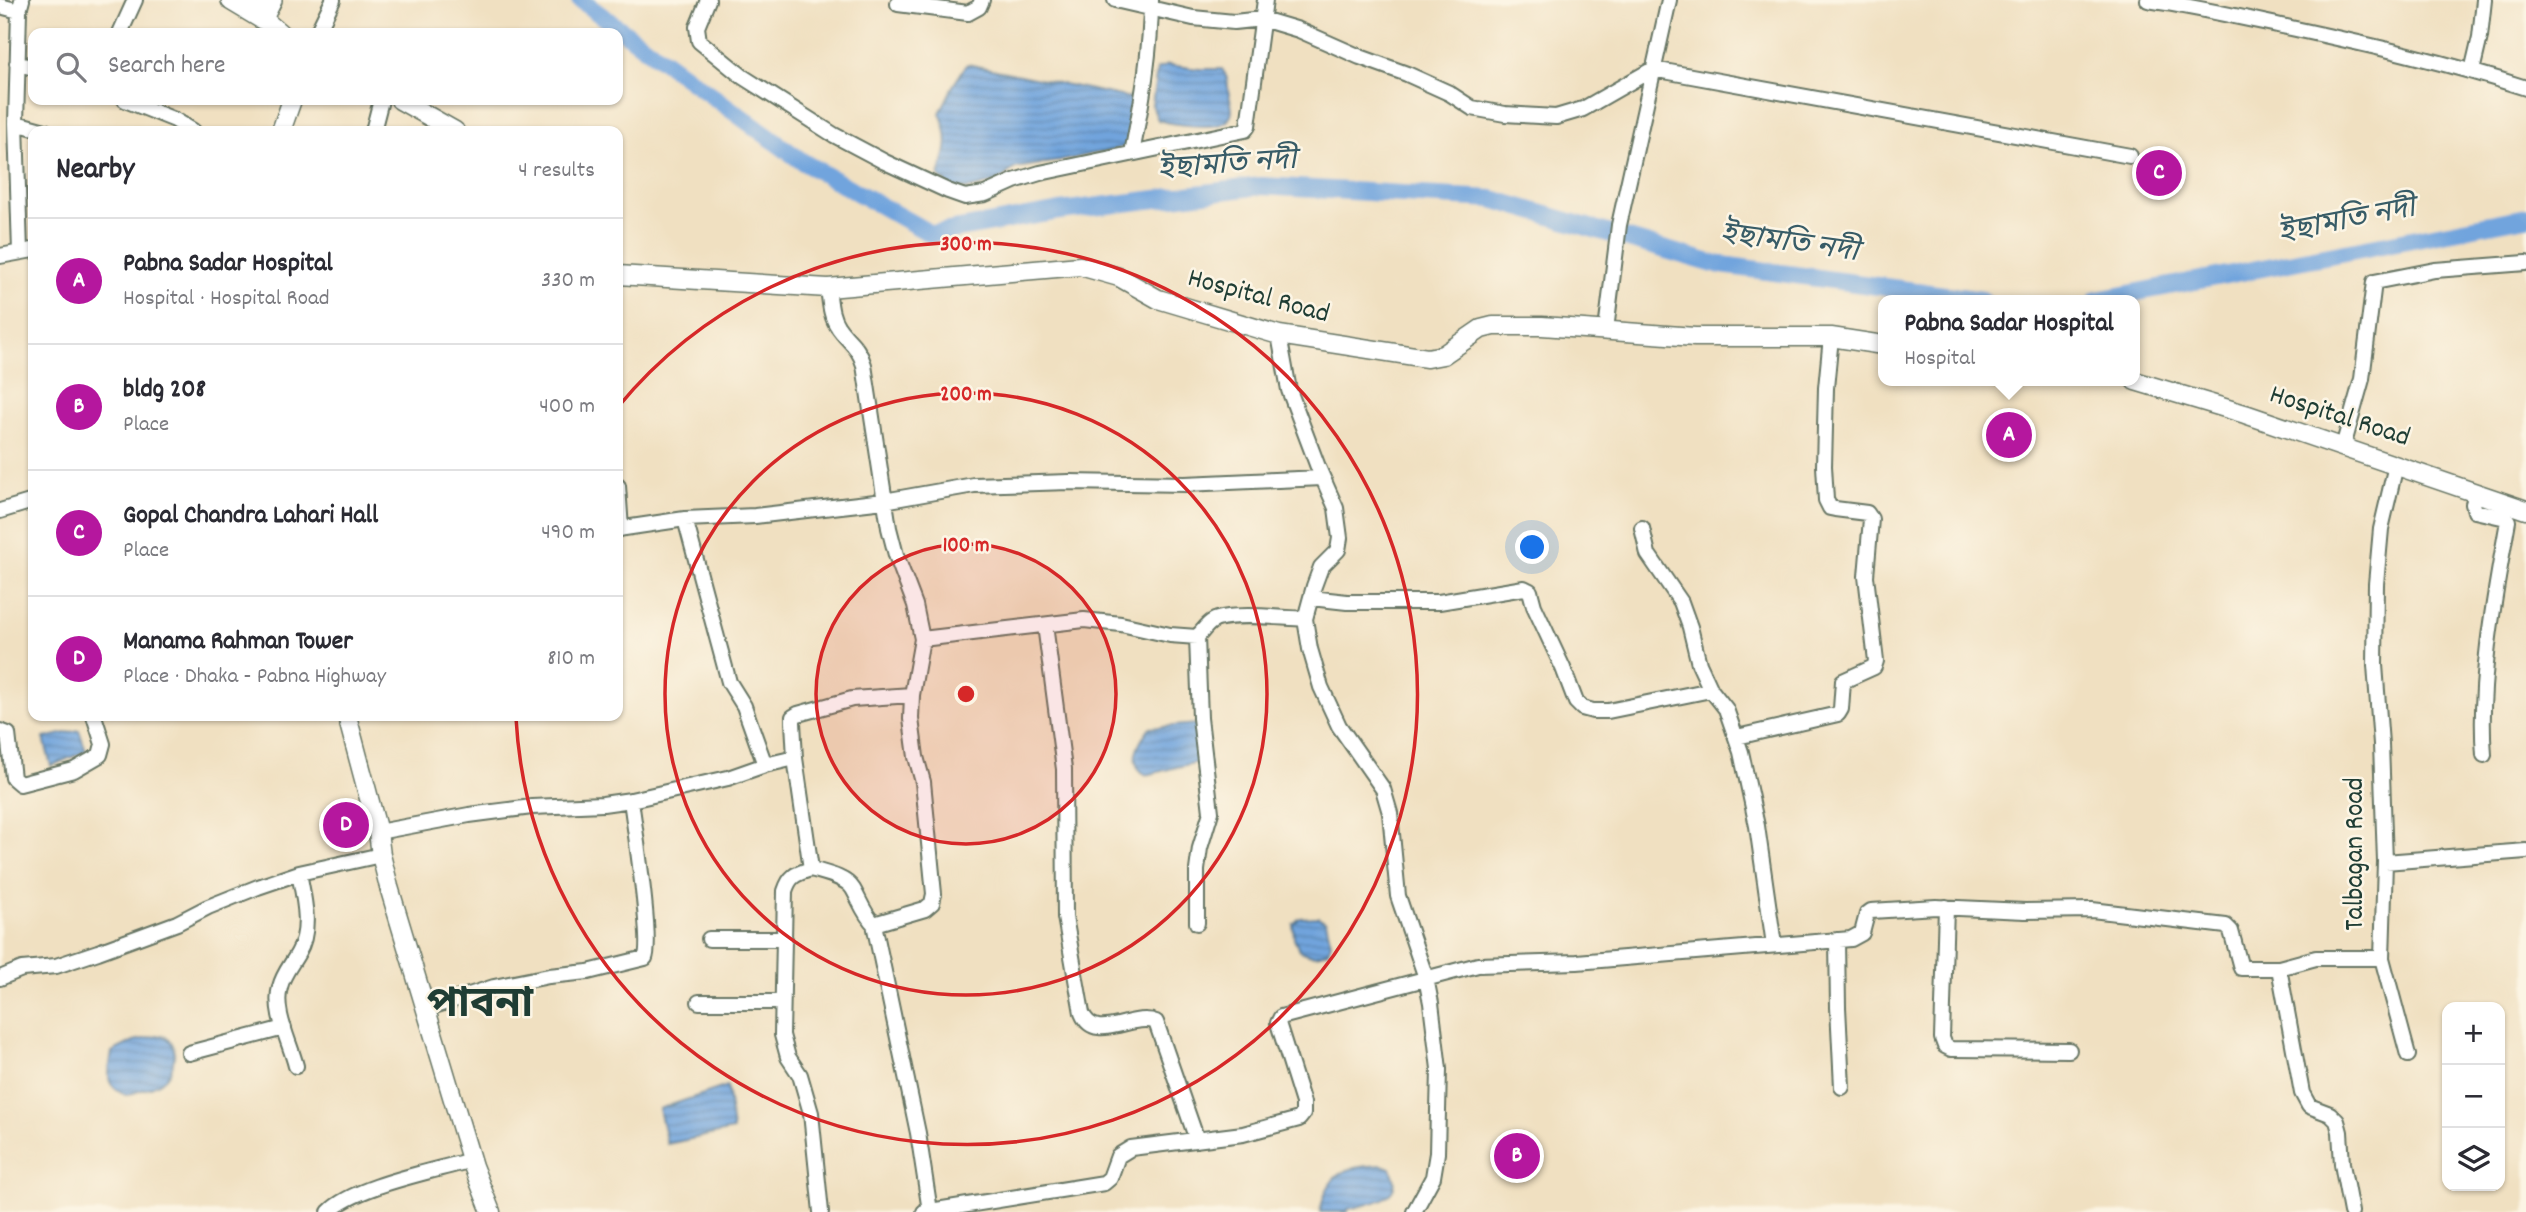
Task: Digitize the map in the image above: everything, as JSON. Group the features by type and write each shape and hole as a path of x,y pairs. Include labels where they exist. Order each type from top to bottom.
{"highway":[{"path":"232,0 266,9"}],"main road":[{"path":"266,9 277,28"},
{"path":"283,126 290,105"},
{"path":"409,105 446,126"},
{"name":"Hospital Road","path":"623,275 828,288 1080,266 1119,277 1158,299 1279,335 1427,358 1443,355 1481,330 1493,326 1705,337 1831,337 1878,344"},
{"name":"Hospital Road","path":"2140,383 2234,411 2526,510"},
{"path":"348,721 379,832 381,855 425,1009 471,1160 491,1212"}],"street":[{"path":"122,28 135,0"},
{"path":"319,28 333,0"},
{"path":"708,0 696,35 716,57 743,78 843,140 965,197 985,194 1040,173 1245,130 1248,126 1265,0"},
{"path":"898,4 968,13 979,7 982,0"},
{"path":"1115,0 1151,3 1194,18 1234,22 1262,19 1299,30 1407,74 1448,93 1472,108 1505,114 1556,117 1583,109 1653,69 2130,156"},
{"path":"1606,330 1619,225 1668,0"},
{"path":"2148,0 2343,39 2472,71 2526,88"},
{"path":"2472,71 2480,37 2484,0"},
{"path":"1132,153 1145,89 1151,38 1151,3"},
{"path":"0,6 21,5 16,123 27,251 0,256"},
{"path":"18,63 28,66"},
{"path":"1,97 16,101"},
{"path":"138,105 185,126"},
{"path":"374,126 380,105"},
{"path":"16,123 28,126"},
{"path":"2343,447 2362,379 2374,282 2435,270 2526,263"},
{"path":"828,288 833,318 856,346 864,365 884,501 896,555 915,605 922,639 912,695 911,719 916,757 923,782 934,894 932,903 925,909 874,924"},
{"path":"1279,335 1289,390 1336,509 1340,538 1338,550 1321,567 1305,619 1310,649 1321,687 1339,726 1383,789 1390,813 1398,896 1426,978 1431,1003 1438,1069 1439,1126 1433,1177 1414,1212"},
{"path":"1737,737 1838,714 1841,709 1843,681 1874,667 1876,662 1866,576 1871,519 1867,513 1830,508 1826,500 1826,400 1831,337"},
{"name":"Talbagan Road","path":"1946,907 2025,911 2092,910 2226,926 2232,933 2241,968 2279,968 2316,958 2382,958 2385,862 2375,665 2376,584 2381,529 2396,465"},
{"path":"623,528 685,519 755,516 884,501 974,485 1069,482 1185,484 1322,478"},
{"path":"2477,492 2473,504 2475,511 2506,518 2508,521 2497,585 2481,719 2484,755"},
{"path":"0,511 28,503"},
{"path":"685,519 729,682 744,706 765,765"},
{"path":"1642,528 1648,554 1681,602 1699,664 1712,690 1726,709 1737,737 1751,788 1774,945"},
{"path":"1311,598 1347,602 1439,602 1524,588 1530,591 1572,695 1583,708 1608,711 1712,690"},
{"path":"922,639 1084,620 1197,637 1216,620 1244,617 1305,619"},
{"path":"1045,625 1064,769 1065,917 1082,1013 1090,1024 1101,1028 1140,1019 1156,1022 1197,1140"},
{"path":"1197,637 1200,718 1211,812 1200,848 1197,870 1197,923"},
{"path":"811,869 795,758 793,717 852,699 912,695"},
{"path":"0,731 8,734 13,778 20,783 74,769 100,755 103,744 96,721"},
{"path":"379,832 469,815 531,807 631,800 728,778 795,758"},
{"path":"425,1009 494,987 549,976 589,972 647,956 631,800"},
{"path":"2385,862 2526,850"},
{"path":"0,978 22,969 56,966 177,923 208,907 299,873 381,855"},
{"path":"821,1212 811,1113 800,1075 784,1048 781,1002 786,891 789,879 794,874 811,869 845,881 852,887 867,917 874,924 918,1133 927,1211 1104,1183 1110,1178 1118,1156 1131,1149 1243,1134 1285,1124 1301,1117 1303,1103 1278,1023 1281,1017 1478,965 1577,962 1837,940 1858,936 1865,928 1867,914 1871,911 1946,907 1942,1038 1945,1046 1951,1049 2069,1050"},
{"path":"296,1066 280,1012 279,988 299,953 305,934 306,915 299,873"},
{"path":"709,939 785,939"},
{"path":"1837,940 1842,1087"},
{"path":"2382,958 2408,1055"},
{"path":"2279,968 2302,1093 2309,1106 2330,1114 2337,1121 2351,1212"},
{"path":"699,1002 781,1002"},
{"path":"189,1053 284,1028"},
{"path":"329,1212 339,1202 372,1189 471,1160"}],"water":[{"path":"967,64 1135,99 1129,146 1015,168 996,182 969,189 952,188 939,176 947,144 946,130 940,113"},
{"path":"1168,65 1222,69 1227,78 1232,108 1228,120 1205,126 1158,120 1152,105 1157,69"},
{"path":"1198,724 1201,761 1146,775 1140,770 1136,753 1149,728"},
{"path":"79,730 86,751 51,766 44,738"},
{"path":"1318,917 1326,922 1331,943 1328,951 1307,954 1300,951 1294,938 1293,924 1300,918"},
{"path":"162,1035 171,1042 174,1050 169,1074 158,1084 126,1095 113,1087 109,1078 112,1052 134,1041"},
{"path":"727,1086 733,1130 667,1144 659,1109"},
{"path":"1382,1165 1390,1168 1394,1178 1394,1187 1384,1198 1348,1209 1347,1212 1320,1212 1328,1188 1339,1174 1347,1170"}],"waterway":[{"name":"ইছামতি নদী","path":"580,0 619,28"},
{"name":"ইছামতি নদী","path":"623,31 803,162 931,234 1060,211 1261,186 1492,199 1714,264 1945,295"},
{"name":"ইছামতি নদী","path":"2123,295 2526,217"}],"place":[{"name":"Gopal Chandra Lahari Hall","path":"2159,173"},
{"name":"Pabna Sadar Hospital","path":"2009,435"},
{"name":"Manama Rahman Tower","path":"346,825"},
{"name":"bldg 208","path":"1517,1156"}],"district":[{"name":"পাবনা","path":"480,1008"}]}
